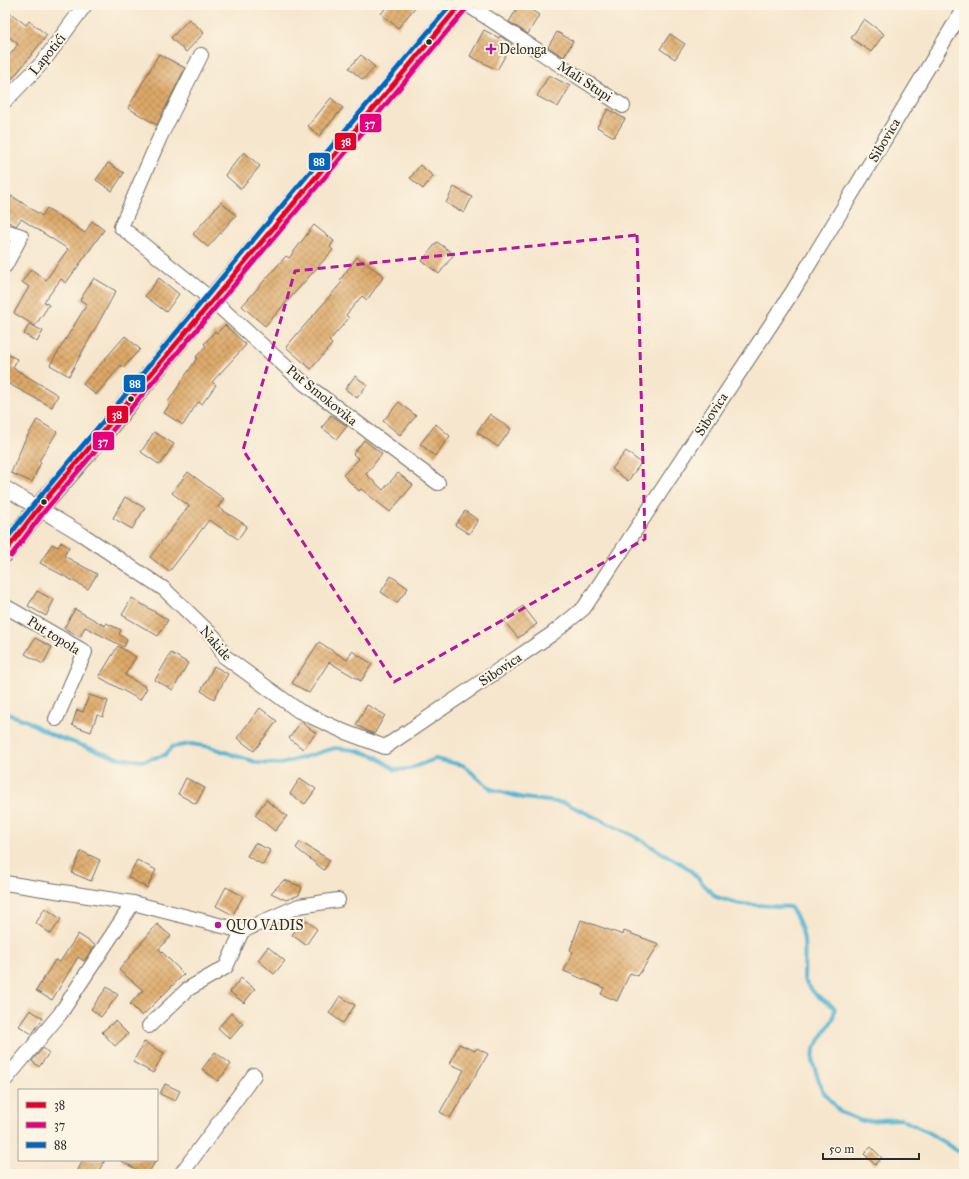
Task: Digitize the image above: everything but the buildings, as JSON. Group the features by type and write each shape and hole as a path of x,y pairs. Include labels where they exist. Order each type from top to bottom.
{"main road":[{"path":"5,552 38,509 94,444 212,300 460,5"}],"street":[{"name":"Lapotići","path":"5,101 42,63 85,5"},
{"name":"Mali Stupi","path":"468,5 622,106"},
{"name":"Sibovica","path":"385,747 552,634 584,608 793,291 963,9"},
{"name":"Put Smokovika","path":"200,55 160,137 121,227 212,300 306,384 438,483"},
{"path":"5,231 21,236 5,266"},
{"name":"Nakide","path":"5,488 83,535 164,589 215,638 224,656 299,710 345,732 385,747"},
{"name":"Put topola","path":"5,606 85,652 56,719"},
{"path":"5,883 133,903 242,931 299,906 338,900"},
{"path":"5,1080 60,1014 133,903"},
{"path":"150,1026 188,989 226,967 242,931"},
{"path":"181,1174 254,1075"}],"highlighted area":[{"path":"637,235 645,539 394,682 243,450 295,271"}],"waterway":[{"path":"5,713 25,720 52,735 118,758 142,761 165,755 172,747 191,744 210,747 258,763 281,764 335,748 355,750 375,756 396,770 409,769 435,759 463,765 491,789 523,798 565,803 632,835 688,868 716,897 740,904 790,907 796,916 803,933 805,951 804,980 815,994 835,1008 833,1019 814,1049 813,1063 822,1090 840,1112 862,1121 901,1119 929,1133 964,1155"}],"transit line":[{"name":"88","path":"5,541 244,251 451,5"},
{"name":"38","path":"5,552 38,509 460,5"},
{"name":"37","path":"11,556 43,513 465,10"}],"place":[{"name":"Delonga","path":"491,49"},
{"name":"QUO VADIS","path":"218,925"}]}
